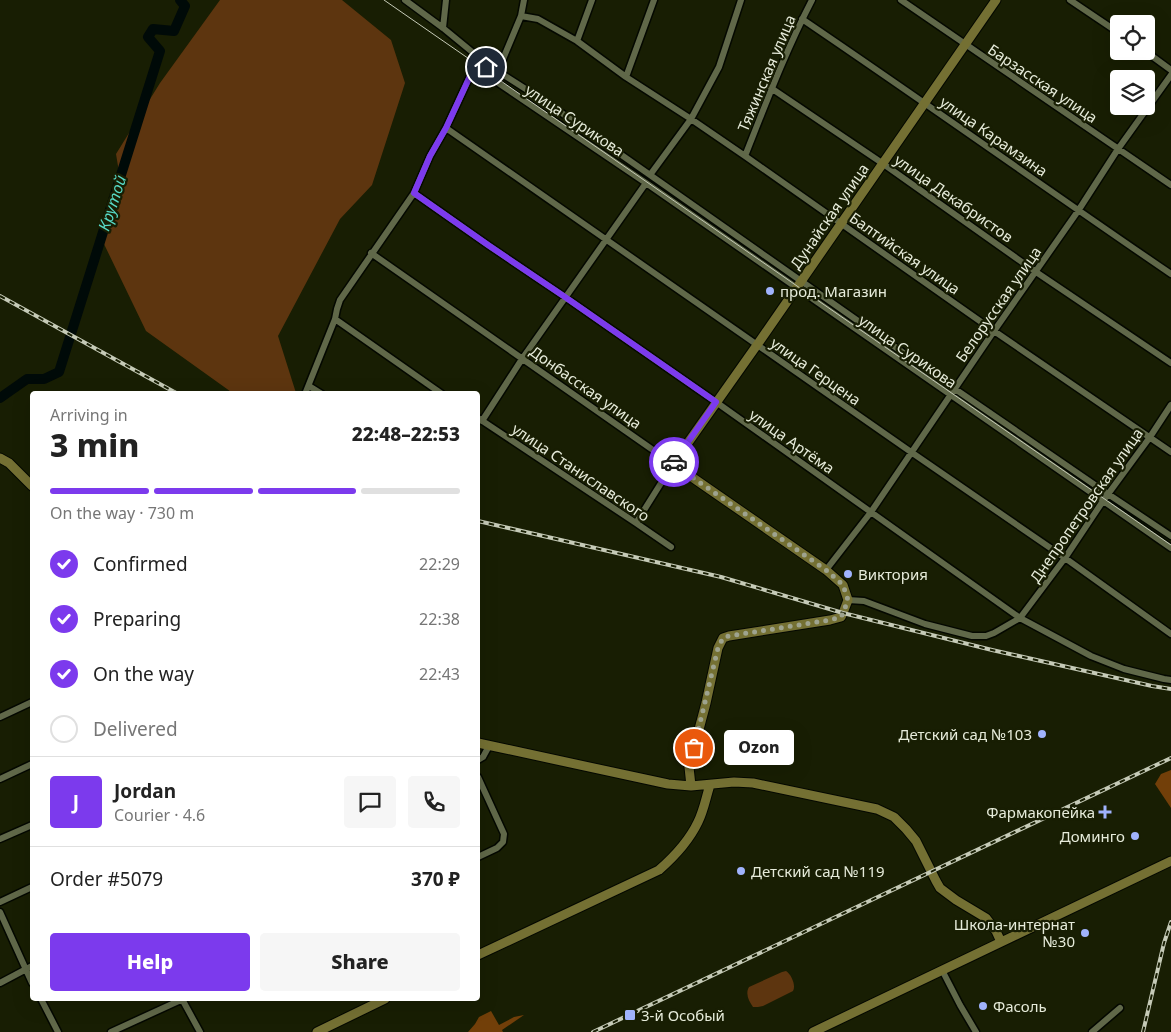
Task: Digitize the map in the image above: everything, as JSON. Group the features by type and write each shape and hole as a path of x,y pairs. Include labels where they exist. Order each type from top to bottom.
{"main road":[{"name":"Дунайская улица","path":"673,464 996,0"},
{"path":"0,458 9,463 30,484"},
{"name":"Донбасская улица","path":"673,464 826,570 843,585 848,600"},
{"path":"691,786 689,767 718,648 723,638 841,617 848,600"},
{"path":"480,744 668,784 691,786 734,782 754,783 877,808 894,817 916,841 940,888 986,918 996,931 1000,942"},
{"path":"480,954 659,870 673,858 698,822 710,785"},
{"path":"813,1032 1171,861"},
{"path":"317,1032 378,1001"}],"street":[{"name":"улица Сурикова","path":"405,0 488,65 546,102 650,175 950,395 1171,548"},
{"path":"443,28 446,0"},
{"path":"498,71 521,16 524,0"},
{"path":"577,41 592,0"},
{"path":"626,77 654,0"},
{"path":"650,175 691,119 719,67 741,0"},
{"name":"Тяжинская улица","path":"745,156 771,88 812,0"},
{"name":"Барзасская улица","path":"901,0 1171,185"},
{"path":"1070,0 1110,28"},
{"name":"Балтийская улица","path":"521,16 538,19 577,41 626,77 745,156 994,331 1171,452"},
{"name":"улица Карамзина","path":"802,19 1171,274"},
{"path":"1155,59 1171,70"},
{"path":"306,391 335,319 340,300 414,193 430,156 446,128 471,74 482,72 488,65"},
{"name":"улица Сурикова","path":"482,72 1171,536"},
{"name":"Белорусская улица","path":"826,570 871,512 1078,211 1118,149 1171,75"},
{"name":"улица Декабристов","path":"771,88 882,163 1036,272 1171,362"},
{"name":"улица Герцена","path":"446,128 1065,558 1171,634"},
{"path":"480,420 646,183"},
{"name":"улица Артёма","path":"414,193 716,402 1020,618 1091,656 1124,669 1171,680"},
{"name":"Донбасская улица","path":"372,253 673,464"},
{"path":"335,319 438,391"},
{"path":"308,386 317,391"},
{"name":"Днепропетровская улица","path":"1020,618 1065,558 1171,405"},
{"name":"улица Станиславского","path":"480,420 671,548"},
{"name":"Дунайская улица","path":"636,523 673,464"},
{"path":"848,600 864,601 925,624 972,636 994,634 1020,618"},
{"path":"0,717 30,703"},
{"path":"480,759 490,746"},
{"path":"0,779 30,765"},
{"path":"480,781 504,834 504,842 497,848 480,856"},
{"path":"0,839 30,826"},
{"path":"0,902 30,888"},
{"path":"0,912 29,968 0,983"},
{"path":"942,970 976,1032"},
{"path":"42,1001 58,1032"},
{"path":"111,1032 179,1001"},
{"path":"184,1001 200,1032"},
{"path":"1092,1032 1120,1008"}],"shaded area":[{"path":"220,0 342,0 391,40 405,83 372,185 340,219 278,336 295,391 230,391 146,331 104,244 119,172 116,154 160,83"},
{"path":"1171,770 1171,808 1155,784 1161,774"},
{"path":"786,971 793,981 793,991 763,1006 753,1007 747,995 749,987"},
{"path":"491,1011 499,1025 514,1017 524,1015 502,1030 503,1032 468,1032 479,1017"}],"waterway":[{"name":"Крутой","path":"0,398 27,379 44,379 59,372 160,51 148,37 153,29 174,31 185,6 180,0"}],"tram line":[{"path":"384,0 1171,545"}],"railway":[{"path":"0,296 173,391"},
{"path":"480,521 721,577 843,613 992,650 1171,689"},
{"path":"593,1032 1171,758"},
{"path":"1143,1032 1164,943 1171,922"}],"way so far":[{"path":"674,462 673,464 826,570 843,585 848,600 841,617 723,638 718,648 694,748"}],"place":[{"name":"прод. Магазин","path":"770,291"},
{"name":"Виктория","path":"848,574"},
{"name":"Детский сад №103","path":"1042,734"},
{"name":"Ozon","path":"694,748"},
{"name":"Фармакопейка","path":"1105,812"},
{"name":"Доминго","path":"1135,836"},
{"name":"Детский сад №119","path":"741,871"},
{"name":"Школа-интернат №30","path":"1085,933"},
{"name":"Фасоль","path":"983,1006"},
{"name":"3-й Особый","path":"630,1015"}],"route":[{"path":"486,67 482,72 471,74 446,128 430,156 414,193 716,402 674,462"}]}
